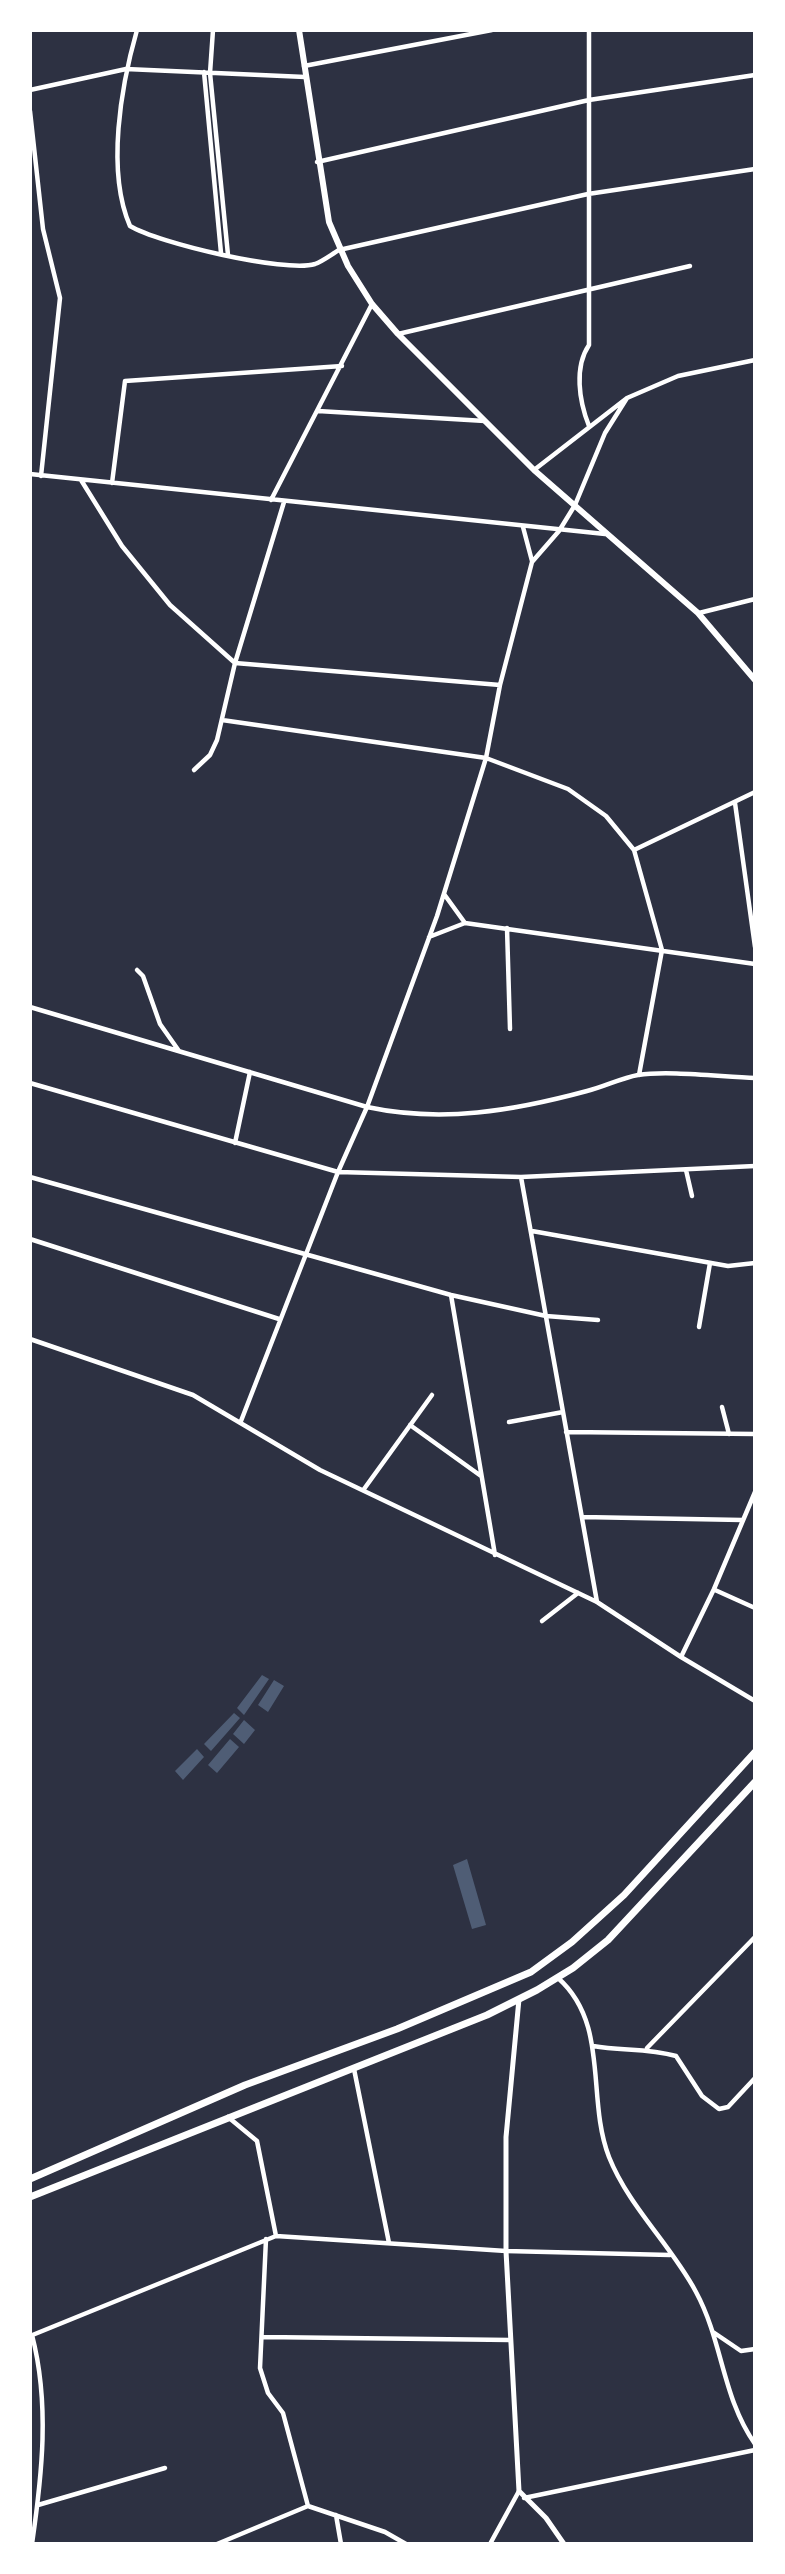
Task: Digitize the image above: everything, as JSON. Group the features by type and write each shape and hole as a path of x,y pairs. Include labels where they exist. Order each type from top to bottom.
{"highway":[{"path":"30,2179 246,2085 374,2038 531,1972 572,1942 624,1895 755,1752"},
{"path":"30,2197 487,2015 558,1978 608,1940 755,1782"}],"main road":[{"path":"299,30 317,162 329,222 339,250 372,304 398,334 534,470 698,614 755,680"}],"street":[{"path":"137,30 119,109 122,209 130,226 168,242 228,255 303,265 316,263 339,250 589,194 755,169"},
{"path":"212,30 207,72 215,212 221,253"},
{"path":"304,66 492,30"},
{"path":"589,30 589,345 580,358 582,407 589,426"},
{"path":"30,90 126,69 305,77"},
{"path":"207,72 228,255"},
{"path":"317,162 589,100 755,75"},
{"path":"30,111 43,229 60,298 41,475"},
{"path":"398,334 690,265"},
{"path":"271,500 372,304"},
{"path":"534,470 627,398 678,376 755,360"},
{"path":"111,483 125,381 342,366"},
{"path":"241,1421 304,1256 367,1107 444,894 486,758 500,685 532,562 559,531 575,505 605,433 627,398"},
{"path":"318,411 485,421"},
{"path":"30,474 606,534"},
{"path":"81,480 121,545 170,605 235,663 500,685"},
{"path":"194,770 210,755 222,720 235,663 284,502"},
{"path":"523,527 532,562"},
{"path":"698,614 755,599"},
{"path":"222,720 486,758 568,789 606,816 634,850 645,878 662,950 639,1075"},
{"path":"634,850 755,792"},
{"path":"734,803 755,947"},
{"path":"444,894 465,923"},
{"path":"429,937 465,923 755,964"},
{"path":"507,928 510,1029"},
{"path":"137,970 143,976 160,1024 180,1051"},
{"path":"30,1007 367,1107 407,1116 449,1116 507,1109 587,1091 639,1075 755,1077"},
{"path":"235,1143 250,1072"},
{"path":"30,1083 338,1172 521,1177 755,1166"},
{"path":"686,1170 692,1196"},
{"path":"30,1177 304,1256 451,1295 546,1316 598,1320"},
{"path":"521,1177 597,1602"},
{"path":"532,1231 728,1266 755,1263"},
{"path":"30,1240 279,1319"},
{"path":"699,1327 710,1263"},
{"path":"451,1295 495,1555"},
{"path":"30,1339 193,1395 320,1470 597,1602 755,1701"},
{"path":"364,1489 432,1395"},
{"path":"722,1406 729,1434"},
{"path":"509,1422 563,1412"},
{"path":"410,1425 482,1477"},
{"path":"566,1432 755,1434"},
{"path":"681,1657 714,1590 755,1492"},
{"path":"582,1517 742,1520"},
{"path":"714,1590 755,1608"},
{"path":"542,1621 578,1593"},
{"path":"647,2048 755,1937"},
{"path":"558,1978 580,2002 593,2046 598,2111 609,2157 695,2290 713,2332 733,2405 742,2427 755,2444"},
{"path":"490,2544 519,2491 506,2251 506,2137 519,1998"},
{"path":"593,2046 622,2050 647,2048 679,2058 702,2096 719,2109 728,2107 755,2078"},
{"path":"354,2067 389,2243"},
{"path":"228,2117 257,2141 276,2236"},
{"path":"32,2544 44,2396 31,2336 276,2236 506,2251 670,2255"},
{"path":"266,2239 262,2376 268,2393 283,2413 308,2506"},
{"path":"713,2332 735,2348 755,2349"},
{"path":"263,2337 510,2340"},
{"path":"524,2498 755,2450"},
{"path":"37,2505 165,2468"},
{"path":"519,2491 546,2518 564,2544"},
{"path":"217,2544 308,2506 385,2532 406,2544"},
{"path":"337,2515 341,2544"}],"water":[{"path":"262,1675 269,1679 244,1715 237,1708"},
{"path":"274,1680 284,1686 268,1712 258,1705"},
{"path":"234,1713 240,1718 211,1751 204,1744"},
{"path":"244,1720 255,1730 244,1744 233,1734"},
{"path":"230,1739 239,1747 217,1773 208,1765"},
{"path":"197,1749 204,1757 183,1780 175,1771"},
{"path":"467,1859 486,1925 472,1929 453,1865"}]}
